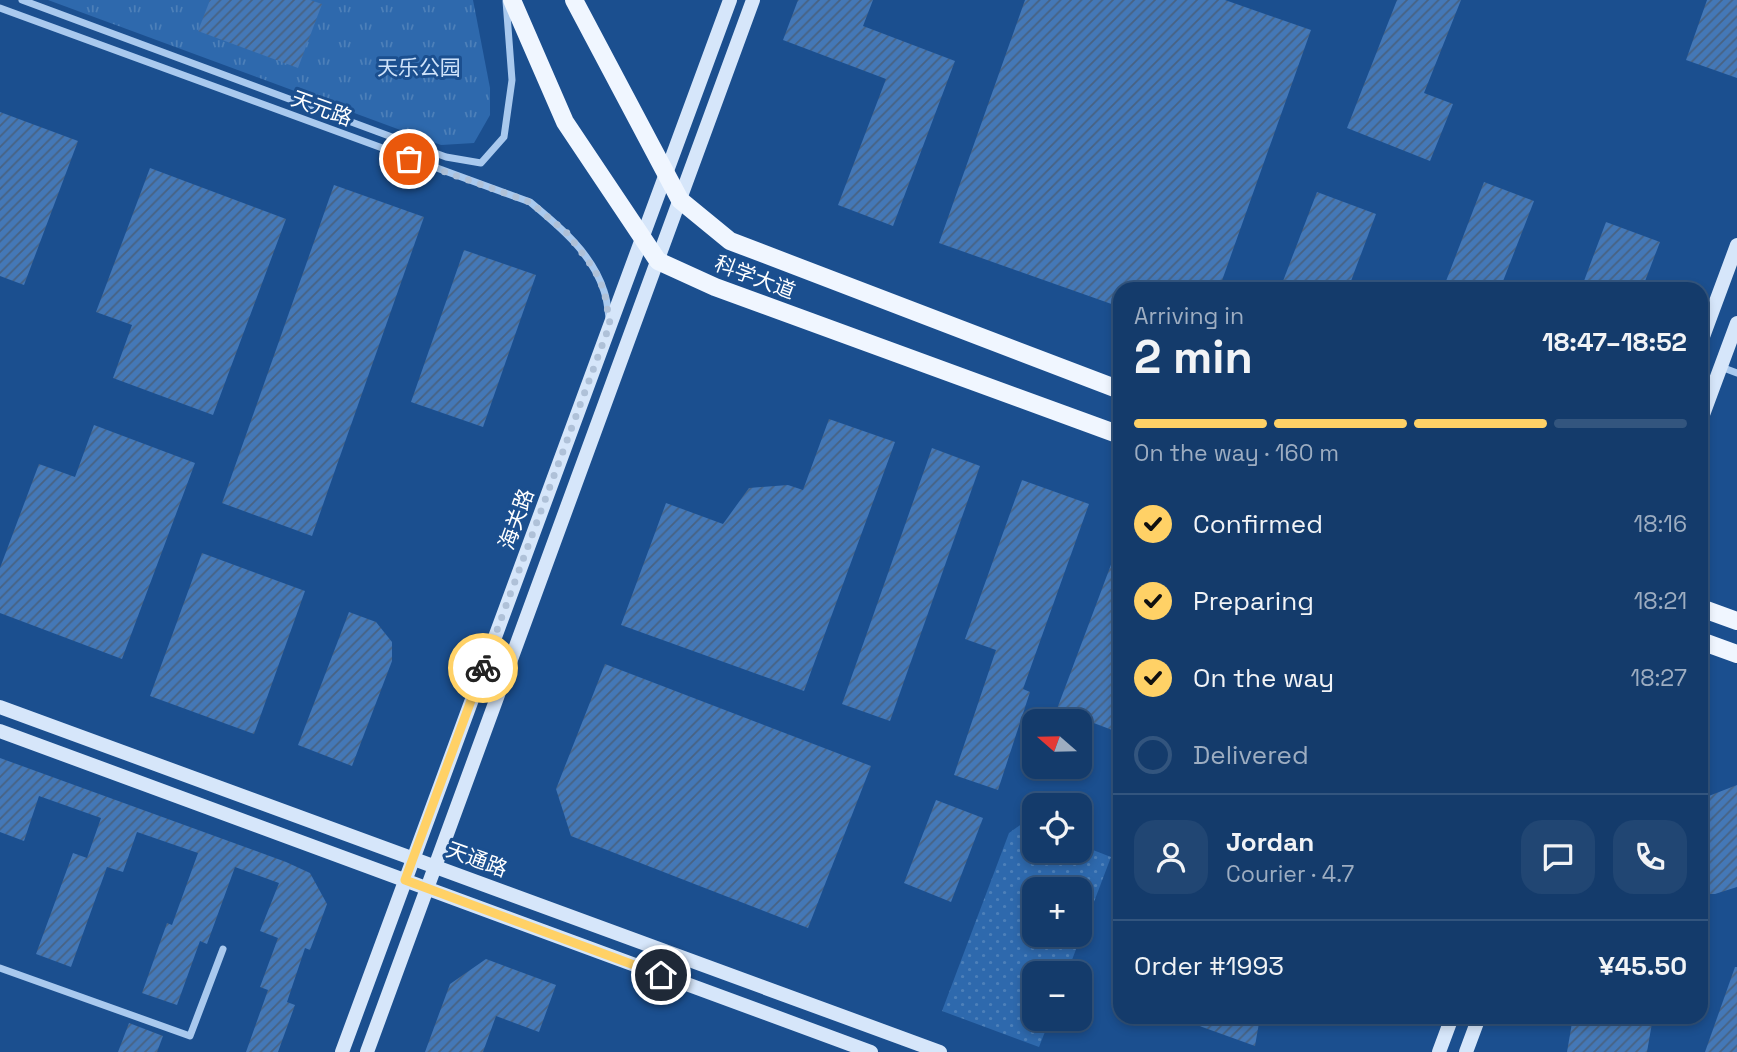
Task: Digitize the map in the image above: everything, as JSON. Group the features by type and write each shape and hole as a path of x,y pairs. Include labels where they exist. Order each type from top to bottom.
{"main road":[{"path":"512,0 565,122 657,261"},
{"name":"科学大道","path":"575,0 680,200 730,241 1113,387"},
{"name":"海关路","path":"342,1052 730,0"},
{"name":"海关路","path":"368,1052 753,0"},
{"path":"1708,323 1737,245"},
{"name":"科学大道","path":"657,261 715,287 1113,432"},
{"path":"1708,401 1737,323"},
{"path":"1708,611 1737,621"},
{"path":"1708,644 1737,654"},
{"name":"天通路","path":"0,707 940,1052"},
{"path":"0,731 871,1052"},
{"path":"1439,1052 1449,1024"},
{"path":"1466,1052 1476,1024"}],"street":[{"name":"天元路","path":"22,0 446,157 481,163 503,137 512,80 505,0"},
{"name":"天元路","path":"0,8 530,202 567,233 594,269 604,290 610,324"},
{"path":"1721,367 1737,373"},
{"path":"0,968 190,1036 223,949"}],"green space":[{"name":"天乐公园","path":"48,0 473,0 490,88 490,115 474,143 441,145"},
{"path":"1022,824 1022,863 1092,863 1092,850 1111,857 1092,907 1092,877 1022,877 1022,947 1077,947 1072,961 1022,961 1022,1031 1045,1031 1039,1047 942,1011 1009,833"}],"building":[{"path":"210,0 310,0 322,4 298,68 198,31"},
{"path":"798,0 873,0 863,26 955,61 893,226 838,205 886,79 783,40"},
{"path":"1025,0 1225,0 1311,30 1221,282 1113,282 1113,305 939,243"},
{"path":"1397,0 1461,0 1424,93 1453,104 1430,161 1347,128"},
{"path":"1707,0 1737,0 1737,78 1686,60"},
{"path":"0,112 78,141 24,285 0,276"},
{"path":"150,168 286,219 213,415 113,378 132,325 96,312"},
{"path":"1484,182 1534,201 1503,282 1446,282"},
{"path":"334,185 424,217 312,536 222,503"},
{"path":"1317,192 1376,214 1351,282 1283,282"},
{"path":"1606,222 1660,242 1645,282 1584,282"},
{"path":"464,250 536,275 483,427 411,402"},
{"path":"829,419 895,442 804,691 621,625 666,503 723,524 749,488 788,485 803,490"},
{"path":"94,425 195,463 122,659 0,613 0,568 39,464 75,477"},
{"path":"932,448 980,466 890,721 842,704"},
{"path":"1022,480 1089,504 1023,689 1030,692 1024,709 1022,709 1022,716 998,790 954,775 996,650 965,639"},
{"path":"202,553 305,591 254,734 150,696"},
{"path":"1113,559 1113,730 1092,722 1092,709 1057,709"},
{"path":"349,612 376,622 392,642 392,661 352,766 298,745"},
{"path":"605,664 871,766 808,928 571,836 556,789"},
{"path":"0,758 310,873 327,904 310,950 305,948 287,1002 295,1005 278,1052 246,1052 268,990 260,987 278,938 260,931 279,883 235,867 207,944 200,941 177,1005 142,993 167,923 172,925 198,853 137,832 123,872 107,867 71,967 36,954 73,853 87,858 101,818 39,796 24,841 0,832"},
{"path":"1737,785 1737,887 1715,894 1708,894 1708,796"},
{"path":"936,800 983,818 951,902 904,883"},
{"path":"486,959 556,985 539,1032 496,1016 483,1052 425,1052 450,984"},
{"path":"1735,967 1737,1052 1705,1052"},
{"path":"129,1023 163,1036 157,1052 118,1052"},
{"path":"1194,1024 1259,1024 1255,1046"},
{"path":"1572,1024 1652,1024 1647,1052 1567,1052"}],"way so far":[{"path":"409,159 530,202 567,233 594,269 604,290 610,324 483,668"}],"route":[{"path":"483,668 405,880 661,975"}]}
